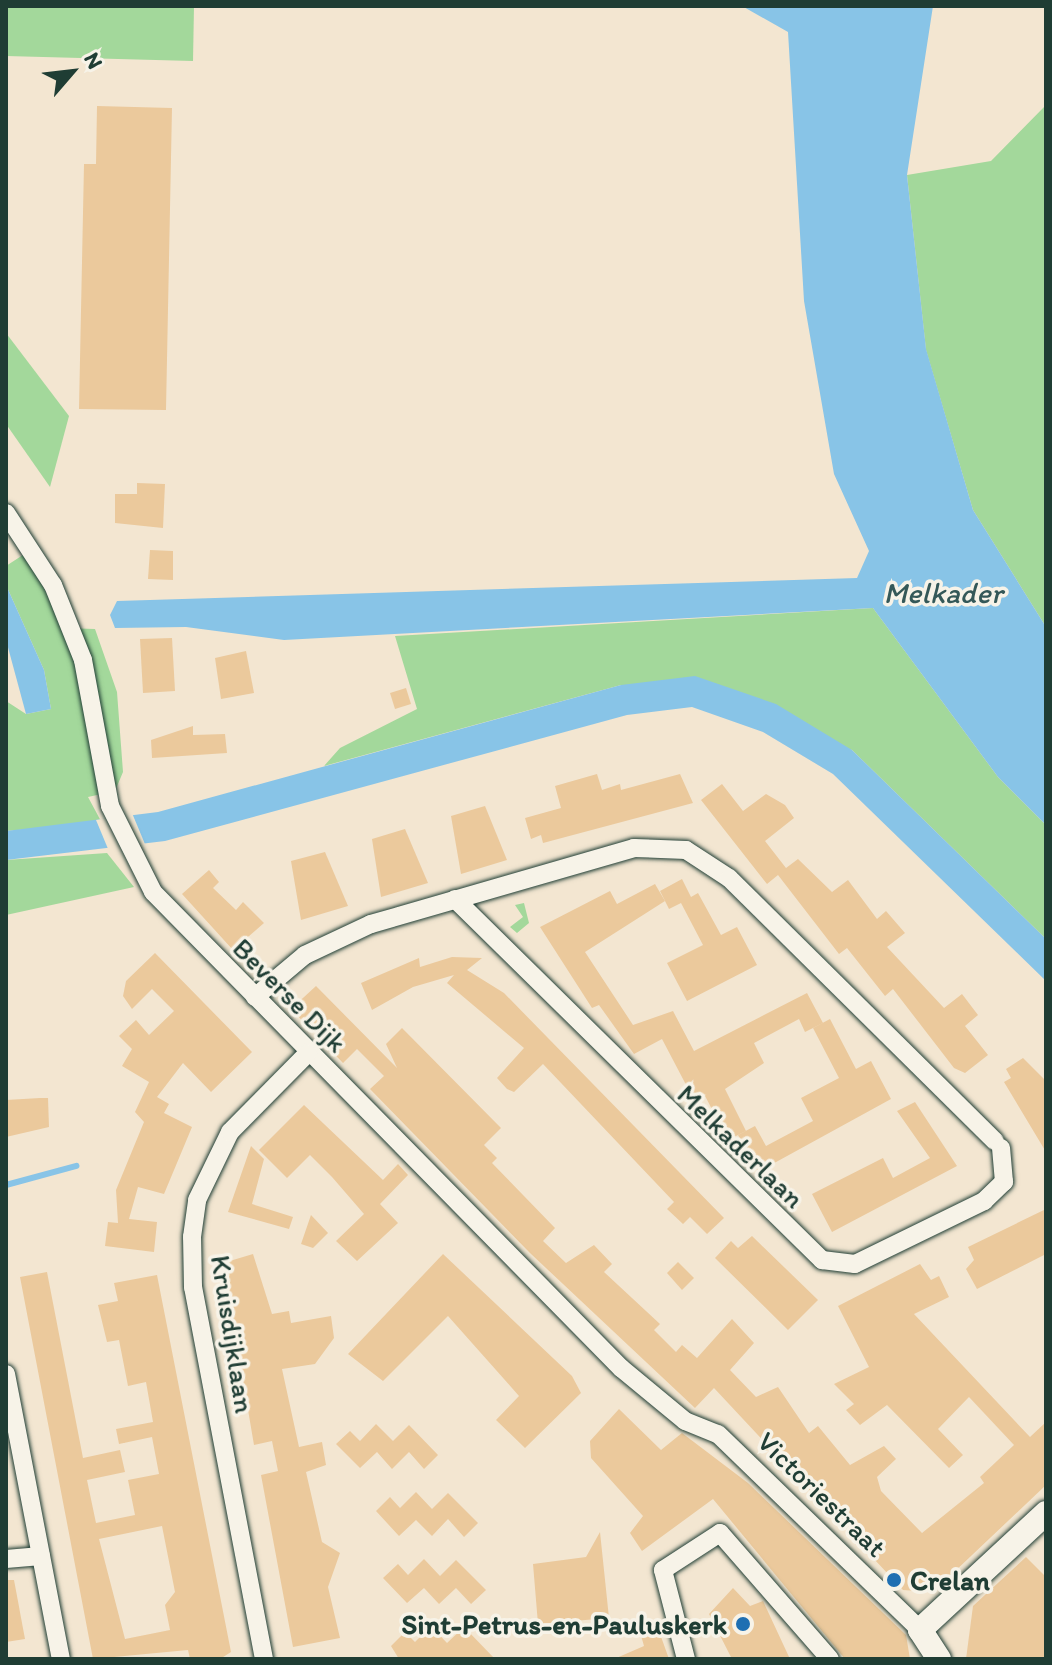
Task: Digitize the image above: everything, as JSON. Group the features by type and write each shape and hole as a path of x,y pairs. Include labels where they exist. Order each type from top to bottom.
{"main road":[{"path":"920,1630 1046,1513"},
{"name":"Victoriestraat","path":"920,1630 939,1659"}],"street":[{"name":"Beverse Dijk","path":"6,513 53,585 83,660 110,806 132,859 177,921 621,1368 685,1421"},
{"name":"Melkaderlaan","path":"255,997 336,937 455,899 634,848 686,850 729,878 998,1144 1004,1182 984,1201 855,1264 822,1260 455,899"},
{"name":"Kruisdijklaan","path":"264,1659 193,1287 192,1237 197,1200 230,1132 308,1053"},
{"path":"6,1374 61,1659"},
{"name":"Victoriestraat","path":"685,1421 718,1434 920,1630"},
{"path":"686,1659 663,1570 720,1533 830,1659"},
{"path":"6,1559 41,1556"}],"green space":[{"path":"6,6 194,6 193,61 6,56"},
{"path":"1046,105 1046,627 973,510 926,350 907,175 991,161"},
{"path":"6,333 69,416 50,487 6,424"},
{"path":"26,553 64,628 95,629 117,692 123,772 115,791 88,797 102,823 6,831 6,701 26,714 51,709 44,670 6,585 6,566"},
{"path":"873,608 998,777 1046,825 1046,939 852,750 621,685 324,766 340,748 417,709 395,636"},
{"path":"107,853 134,887 6,915 6,860"},
{"path":"524,903 529,923 517,933 510,927 523,917 515,905"}],"water":[{"name":"Melkader","path":"742,6 933,6 907,175 926,349 973,510 1046,627 1046,825 998,777 873,608 284,640 186,627 115,628 110,615 117,601 857,578 869,551 834,474 804,301 788,32"},
{"path":"6,585 44,670 51,709 26,714 6,640"},
{"path":"695,676 776,704 852,750 1046,939 1046,981 833,774 763,732 692,707 627,715 165,841 6,860 6,831 158,812 621,685"}],"pier":[{"path":"132,813 147,849 111,856 96,820"}],"building":[{"path":"97,106 172,108 166,410 79,409 84,164 96,164"},
{"path":"137,483 165,484 163,528 115,523 115,494 137,494"},
{"path":"150,550 173,551 173,580 148,579"},
{"path":"172,638 175,691 143,693 140,639"},
{"path":"246,651 254,693 221,699 215,658"},
{"path":"406,688 411,704 395,709 390,693"},
{"path":"193,726 193,735 225,734 227,753 152,758 151,740"},
{"path":"597,774 602,790 620,784 621,790 680,774 693,803 543,843 541,835 531,839 525,818 561,808 555,786"},
{"path":"722,784 743,811 766,794 785,805 794,818 765,841 786,868 798,859 832,892 848,880 877,919 886,911 905,933 887,947 944,1008 962,994 978,1015 965,1026 988,1055 965,1073 954,1068 893,989 885,996 847,948 839,954 778,875 767,884 701,800"},
{"path":"485,806 507,860 461,874 451,816"},
{"path":"405,829 428,883 381,897 372,839"},
{"path":"325,852 348,906 301,920 291,861"},
{"path":"209,870 219,882 213,888 236,910 243,902 264,923 233,950 182,894"},
{"path":"682,879 691,897 698,893 721,935 737,927 757,965 687,1001 667,963 703,945 681,903 669,909 660,891"},
{"path":"655,884 665,901 585,952 633,1025 673,1011 694,1051 807,993 823,1023 805,1032 799,1019 754,1043 764,1063 725,1089 746,1131 728,1140 704,1094 694,1100 662,1039 634,1054 599,1005 592,1008 540,927 610,891 617,904"},
{"path":"155,953 252,1052 211,1092 183,1063 157,1097 169,1104 164,1113 192,1127 164,1194 138,1187 129,1219 157,1222 154,1252 105,1246 108,1222 118,1223 116,1190 144,1122 135,1112 149,1082 122,1066 132,1049 119,1036 136,1020 149,1035 174,1011 152,989 132,1009 123,996 126,981"},
{"path":"452,957 482,958 467,970 504,993 724,1218 707,1234 690,1217 683,1224 667,1209 674,1202 543,1064 514,1092 507,1089 497,1078 524,1048 447,983 454,975 413,987 372,1010 361,983 419,958 420,967"},
{"path":"316,986 397,1068 386,1044 402,1028 501,1128 484,1145 497,1158 492,1163 555,1228 543,1241 566,1263 594,1245 612,1264 604,1272 660,1324 654,1330 676,1352 682,1345 697,1358 732,1319 754,1343 730,1370 756,1397 778,1387 809,1433 818,1426 850,1465 884,1446 896,1459 877,1477 881,1491 922,1533 984,1483 980,1477 1014,1445 969,1397 938,1429 963,1455 949,1468 887,1405 860,1425 846,1410 854,1404 834,1384 869,1367 838,1306 920,1264 931,1280 939,1276 949,1297 914,1314 1030,1437 1046,1422 1046,1485 933,1592 903,1590 714,1388 695,1408 530,1253 370,1089 384,1076 357,1049 343,1063 291,1009"},
{"path":"830,1019 856,1069 871,1061 891,1099 758,1172 738,1135 755,1126 766,1146 813,1121 801,1098 839,1078 813,1028"},
{"path":"1023,1058 1046,1081 1046,1152 1004,1082 1011,1078 1006,1069"},
{"path":"48,1098 49,1127 6,1137 6,1100"},
{"path":"915,1102 957,1166 832,1232 812,1194 883,1158 893,1178 930,1158 897,1111"},
{"path":"304,1105 383,1180 398,1164 408,1175 380,1204 398,1223 357,1261 336,1241 364,1214 332,1177 310,1155 287,1178 259,1150"},
{"path":"251,1146 264,1159 252,1204 293,1217 289,1229 228,1212"},
{"path":"1046,1209 1046,1254 977,1289 966,1269 974,1260 968,1247"},
{"path":"311,1215 328,1233 313,1248 301,1244"},
{"path":"752,1236 818,1300 788,1330 715,1258 731,1241 738,1248"},
{"path":"253,1254 272,1314 289,1311 291,1323 331,1316 334,1338 315,1364 282,1369 299,1447 322,1442 326,1465 306,1472 322,1542 340,1553 328,1587 340,1638 293,1647 261,1475 278,1471 272,1441 254,1445 223,1263"},
{"path":"443,1254 572,1376 581,1393 525,1448 496,1420 519,1396 448,1316 383,1381 348,1354"},
{"path":"678,1262 694,1278 682,1290 667,1273"},
{"path":"47,1272 83,1458 120,1450 125,1472 87,1480 96,1523 135,1515 128,1480 159,1474 152,1437 119,1444 116,1429 153,1422 146,1382 128,1386 119,1340 107,1342 98,1305 118,1301 114,1283 157,1275 231,1652 220,1659 190,1659 188,1650 93,1659 20,1277","holes":["162,1526 175,1592 165,1605 170,1630 125,1639 99,1539"]},
{"path":"619,1409 661,1450 682,1433 748,1483 906,1635 910,1659 845,1659 713,1499 642,1551 630,1533 643,1516 591,1458 590,1441"},
{"path":"376,1424 393,1441 409,1425 438,1455 424,1469 409,1452 392,1469 377,1452 360,1468 336,1444 350,1431 360,1441"},
{"path":"416,1492 432,1509 448,1493 478,1523 464,1537 448,1519 432,1536 416,1520 399,1536 376,1511 390,1497 400,1508"},
{"path":"600,1532 609,1618 538,1624 533,1564 586,1557"},
{"path":"1026,1557 1046,1577 1046,1659 966,1659 973,1606"},
{"path":"424,1559 440,1576 456,1560 486,1590 471,1604 456,1588 439,1604 424,1588 407,1603 383,1578 398,1564 408,1575"},
{"path":"6,1580 14,1580 25,1639 6,1642"},
{"name":"Sint-Petrus-en-Pauluskerk","path":"733,1588 750,1606 763,1601 790,1659 732,1659 709,1614"},
{"path":"431,1626 447,1643 464,1627 495,1659 399,1659 391,1646 405,1632 415,1642"},
{"path":"659,1631 669,1659 614,1659 644,1646 640,1632"}],"waterway":[{"path":"6,1185 76,1166"}],"place":[{"name":"Crelan","path":"894,1580"},
{"name":"Sint-Petrus-en-Pauluskerk","path":"743,1624"}]}
